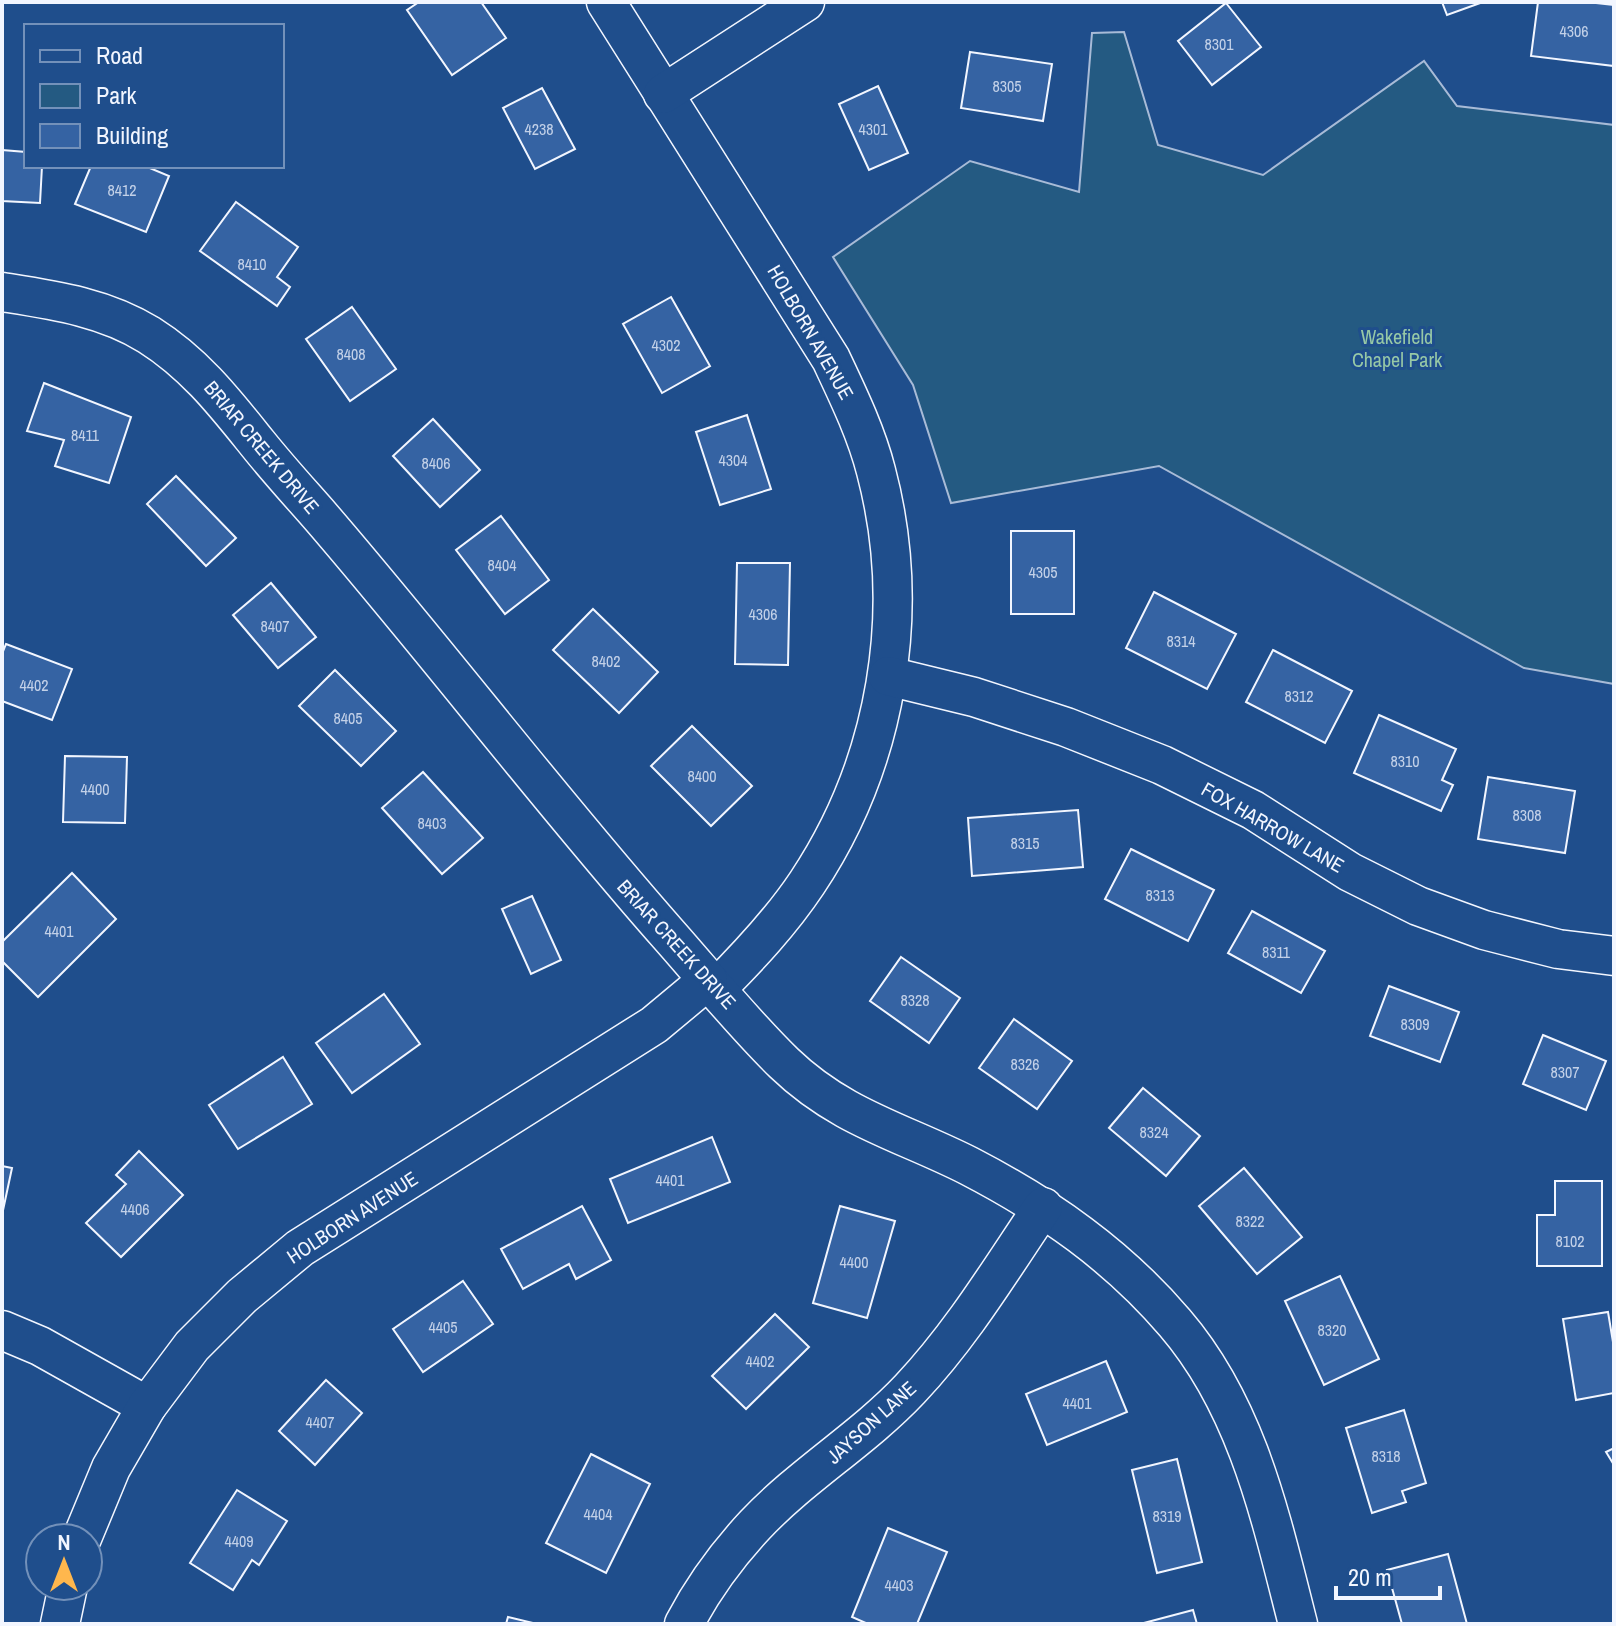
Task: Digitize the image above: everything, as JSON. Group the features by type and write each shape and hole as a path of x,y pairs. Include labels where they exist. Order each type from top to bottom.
{"street":[{"name":"HOLBORN AVENUE","path":"89,1522 111,1468 147,1406 192,1346 242,1296 300,1248 654,1025 712,985 766,937 807,884 842,823 867,762 888,676 893,592 888,529 876,471 856,410 831,359 606,2"},
{"path":"663,94 805,2"},
{"name":"BRIAR CREEK DRIVE","path":"2,292 82,306 123,321 189,363 209,382 262,449 398,607 612,870 786,1065 829,1099 874,1125 965,1164 1043,1207 1103,1250 1134,1277 1179,1327 1212,1373 1240,1428 1265,1494 1298,1624"},
{"name":"FOX HARROW LANE","path":"888,676 1001,705 1162,765 1253,810 1350,872 1418,906 1484,930 1558,949 1614,956"},
{"name":"JAYSON LANE","path":"684,1624 716,1571 756,1524 807,1478 856,1441 920,1378 957,1335 1043,1207"},
{"path":"2,1330 40,1346 147,1406"},
{"path":"60,1624 65,1602"}],"green space":[{"name":"Wakefield Chapel Park","path":"1124,32 1158,145 1263,175 1424,61 1457,106 1614,125 1614,684 1524,668 1159,466 951,503 913,385 833,257 970,161 1079,192 1092,33"}],"building":[{"path":"419,2 481,2 506,38 452,75 407,10"},
{"path":"1442,2 1483,2 1447,15"},
{"path":"1538,2 1614,5 1614,66 1531,56"},
{"path":"1226,3 1261,47 1212,85 1178,41"},
{"path":"970,52 1052,64 1043,121 961,108"},
{"path":"878,86 908,153 869,170 839,104"},
{"path":"542,88 575,149 535,169 503,108"},
{"path":"2,150 24,152 24,168 42,168 40,203 2,201"},
{"path":"90,168 150,168 169,176 146,232 75,204"},
{"path":"236,202 298,247 277,277 290,287 277,306 200,251"},
{"path":"671,297 710,366 662,393 623,324"},
{"path":"352,307 396,369 350,401 306,339"},
{"path":"44,383 131,417 109,483 55,466 64,440 27,431"},
{"path":"747,415 771,489 720,505 696,432"},
{"path":"433,419 480,470 440,507 393,456"},
{"path":"176,476 236,538 206,566 147,504"},
{"path":"501,516 549,580 505,614 456,550"},
{"path":"1011,531 1074,531 1074,614 1011,614"},
{"path":"737,563 790,563 788,665 735,664"},
{"path":"271,583 316,637 278,668 233,615"},
{"path":"1154,592 1236,634 1207,689 1126,648"},
{"path":"593,609 658,672 619,713 553,650"},
{"path":"6,644 72,669 52,720 2,701 2,654"},
{"path":"1273,650 1352,691 1325,743 1246,702"},
{"path":"335,670 396,731 361,766 299,706"},
{"path":"1379,715 1456,749 1442,780 1453,785 1441,811 1354,773"},
{"path":"692,726 752,786 711,826 651,766"},
{"path":"65,756 127,757 125,823 63,822"},
{"path":"423,772 483,838 442,874 382,808"},
{"path":"1488,777 1575,791 1565,853 1478,839"},
{"path":"1078,810 1083,867 972,876 968,818"},
{"path":"1131,849 1214,890 1188,941 1105,899"},
{"path":"72,873 116,919 38,997 2,961 2,942"},
{"path":"532,896 561,960 531,974 502,909"},
{"path":"1252,911 1325,951 1301,993 1228,953"},
{"path":"901,957 960,998 929,1043 870,1001"},
{"path":"1389,986 1459,1012 1440,1062 1370,1036"},
{"path":"384,994 420,1044 352,1093 316,1043"},
{"path":"1014,1019 1072,1061 1037,1109 979,1068"},
{"path":"1543,1035 1606,1061 1586,1110 1523,1084"},
{"path":"283,1057 312,1104 238,1149 209,1105"},
{"path":"1143,1088 1200,1136 1166,1176 1109,1128"},
{"path":"712,1137 730,1182 628,1223 610,1179"},
{"path":"139,1151 183,1195 121,1257 86,1223 126,1184 116,1175"},
{"path":"2,1166 12,1168 2,1215"},
{"path":"1244,1168 1302,1237 1257,1274 1199,1206"},
{"path":"1555,1181 1602,1181 1602,1266 1537,1266 1537,1215 1555,1215"},
{"path":"582,1206 611,1260 576,1279 569,1264 523,1289 501,1249"},
{"path":"840,1206 895,1221 867,1318 813,1303"},
{"path":"1340,1276 1379,1359 1324,1385 1285,1301"},
{"path":"463,1281 493,1324 423,1372 393,1329"},
{"path":"1608,1312 1614,1348 1614,1393 1576,1400 1563,1319"},
{"path":"775,1314 809,1347 746,1409 712,1376"},
{"path":"1106,1361 1127,1412 1047,1445 1026,1394"},
{"path":"326,1380 362,1413 315,1465 279,1431"},
{"path":"1404,1410 1426,1483 1402,1491 1406,1502 1372,1513 1346,1428"},
{"path":"1614,1448 1614,1465 1606,1452"},
{"path":"591,1454 650,1484 606,1573 546,1543"},
{"path":"1177,1459 1202,1562 1157,1573 1132,1470"},
{"path":"237,1490 287,1521 259,1565 252,1560 233,1590 190,1563"},
{"path":"888,1528 947,1552 917,1624 868,1624 852,1617"},
{"path":"1448,1554 1467,1624 1402,1624 1387,1570"},
{"path":"1193,1610 1197,1624 1140,1624"},
{"path":"508,1617 537,1624 506,1624"}]}
